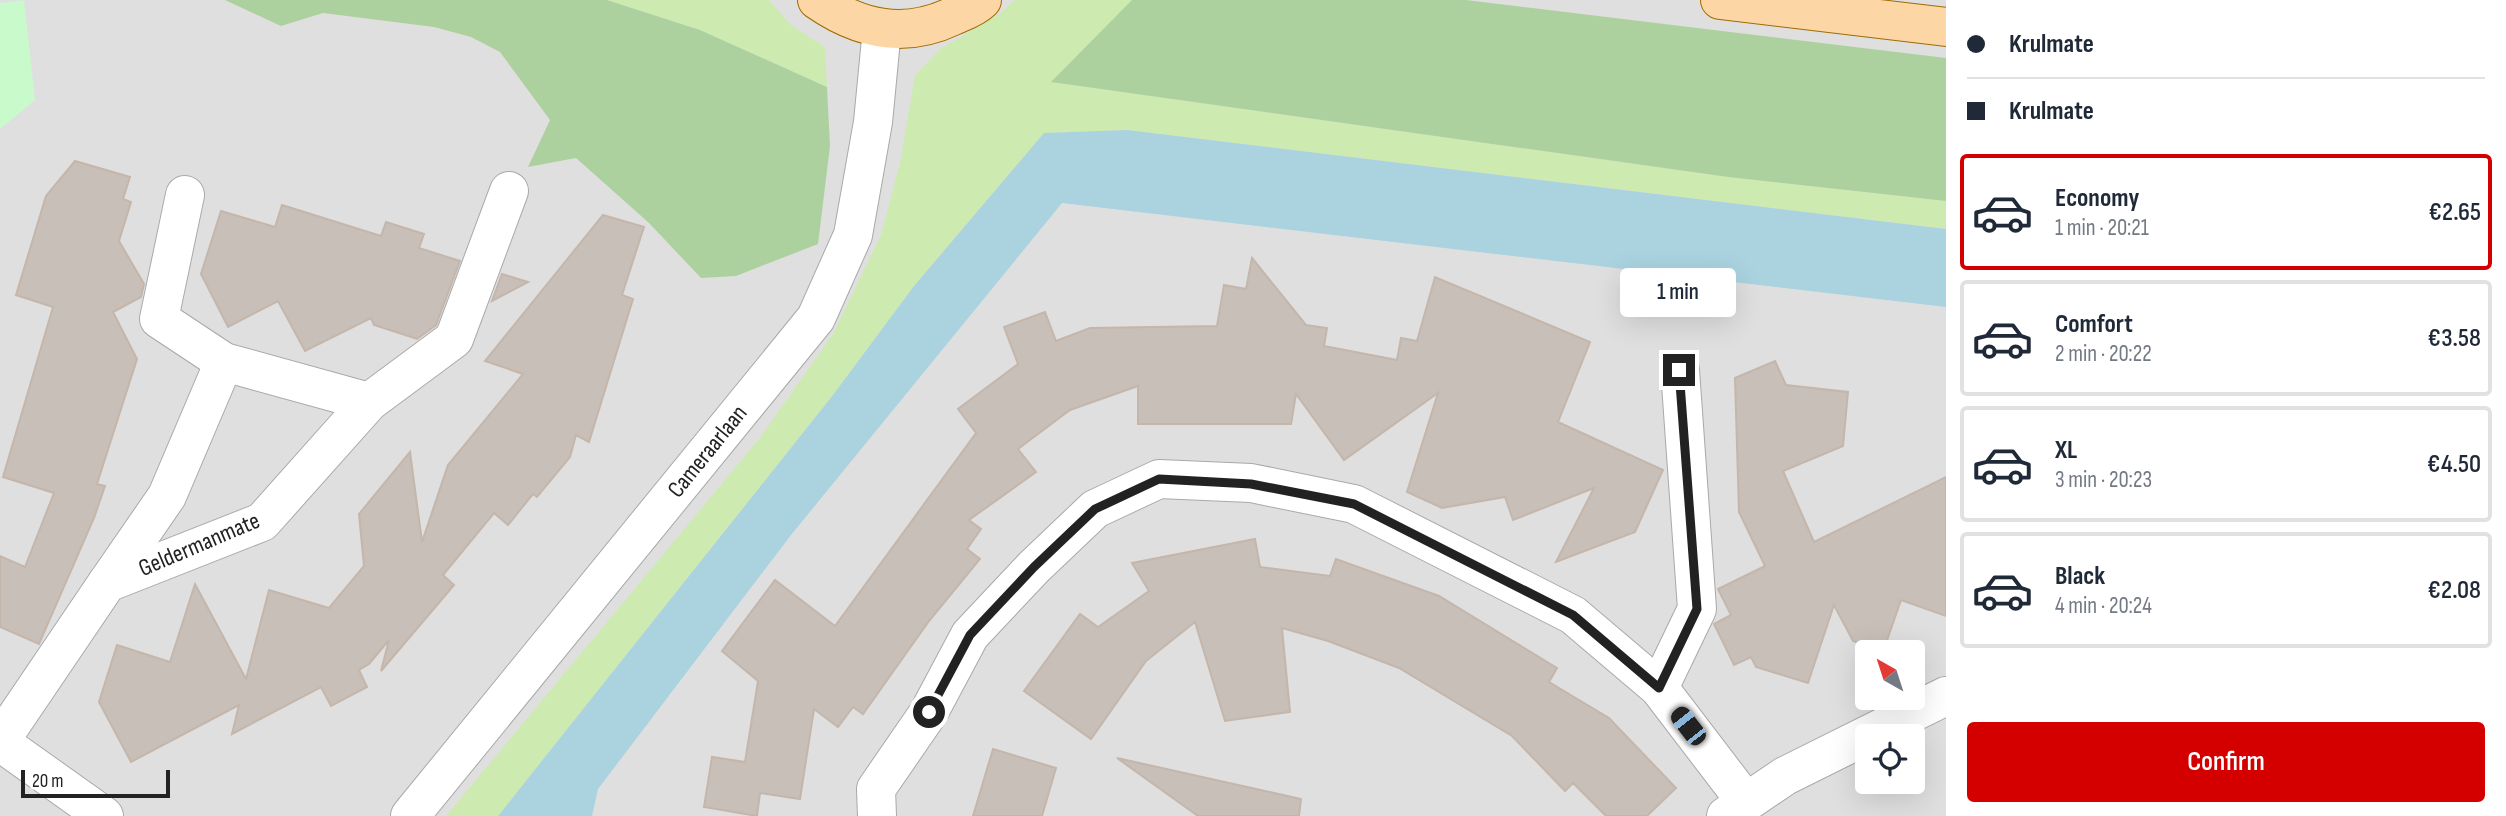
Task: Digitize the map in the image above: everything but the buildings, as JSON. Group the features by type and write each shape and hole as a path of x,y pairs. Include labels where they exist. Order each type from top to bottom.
{"main road":[{"path":"817,0 843,18 882,29 933,26 982,0"},
{"path":"1720,0 1946,27"}],"street":[{"name":"Cameraarlaan","path":"410,816 816,318 853,235 873,122 882,29"},
{"name":"Geldermanmate","path":"107,583 262,522 369,402 454,339 509,191"},
{"path":"185,195 159,319 224,362 369,402"},
{"name":"Geldermanmate","path":"0,742 167,496 224,362"},
{"path":"1659,688 1697,609 1679,370"},
{"path":"877,816 876,789 929,712 970,635 1034,567 1095,509 1159,479 1251,484 1354,504 1573,615 1659,688 1736,809 1785,776 1946,696"},
{"path":"0,742 104,816"}],"shaded area":[{"path":"0,0 1946,0 1946,816 0,816"}],"green space":[{"path":"24,0 35,100 0,129 0,3"},
{"path":"225,0 607,0 700,30 827,87 830,146 818,244 736,276 701,278 649,223 576,158 528,167 550,120 500,52 471,37 434,27 323,13 281,26"},
{"path":"607,0 769,0 791,25 825,47 827,87 700,30"},
{"path":"1015,0 1132,0 1052,82 1728,177 1946,201 1946,229 1127,130 1044,133 914,286 833,395 498,816 446,816 759,439 833,334 881,235 900,163 915,75 940,49 999,14"},
{"path":"1132,0 1466,0 1946,58 1946,201 1728,177 1051,82"}],"water":[{"path":"1127,130 1946,229 1946,307 1062,203 791,535 598,789 592,816 498,816 833,395 914,286 1044,133"}],"route":[{"path":"929,712 970,635 1034,567 1095,509 1159,479 1251,484 1354,504 1573,615 1659,688 1697,609 1679,370"}]}
